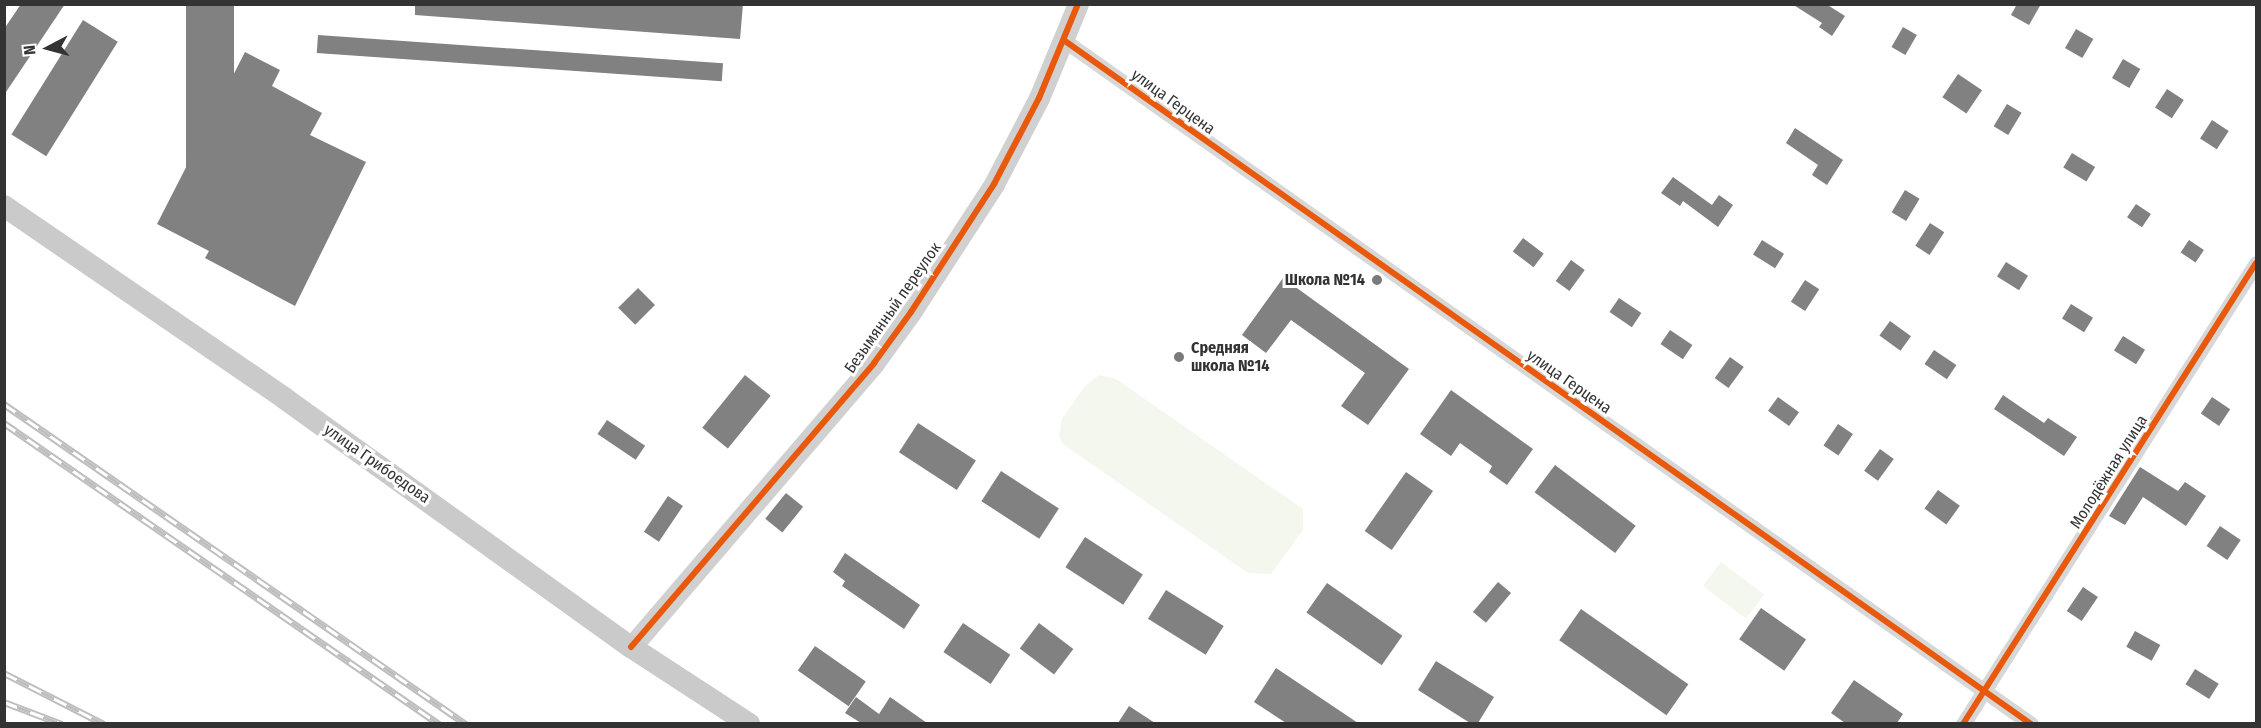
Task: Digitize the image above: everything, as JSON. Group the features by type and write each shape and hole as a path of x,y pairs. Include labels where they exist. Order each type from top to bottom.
{"main road":[{"name":"улица Грибоедова","path":"4,206 284,398 631,647 748,723"}],"street":[{"name":"Безымянный переулок","path":"631,647 880,354 994,184 1065,41 1078,4"},
{"name":"улица Герцена","path":"1065,41 2031,723"},
{"name":"Молодёжная улица","path":"1963,723 1986,693 2256,263"}],"shaded area":[{"path":"1099,375 1116,379 1303,509 1303,530 1271,574 1248,573 1063,444 1059,436 1062,419 1085,386"},
{"path":"1721,562 1764,594 1746,618 1703,586"}],"building":[{"path":"21,4 65,4 4,95 4,29"},
{"path":"186,4 234,4 234,209 186,209"},
{"path":"415,4 743,4 740,39 415,15"},
{"path":"1792,4 1826,4 1845,16 1832,36 1819,27 1822,23"},
{"path":"2017,4 2041,4 2029,25 2011,15"},
{"path":"83,20 118,42 46,156 11,134"},
{"path":"1903,27 1917,35 1905,55 1892,47"},
{"path":"2076,29 2093,39 2082,58 2065,48"},
{"path":"318,35 723,63 722,81 317,53"},
{"path":"245,52 280,70 272,86 322,113 310,135 366,162 295,306 205,258 209,251 157,224"},
{"path":"2123,59 2140,69 2129,88 2112,78"},
{"path":"1958,74 1982,90 1966,113 1942,97"},
{"path":"2167,89 2184,100 2172,118 2155,107"},
{"path":"2007,104 2022,113 2008,135 1994,126"},
{"path":"2212,120 2229,131 2217,149 2200,138"},
{"path":"1795,128 1843,160 1827,185 1812,175 1818,165 1786,143"},
{"path":"2072,153 2095,167 2086,181 2063,168"},
{"path":"1673,177 1712,205 1719,195 1733,205 1718,227 1683,201 1680,206 1661,193"},
{"path":"1905,190 1920,199 1906,221 1892,212"},
{"path":"2136,204 2151,214 2142,227 2127,217"},
{"path":"1930,223 1944,232 1930,255 1915,246"},
{"path":"1523,238 1544,254 1534,267 1513,252"},
{"path":"1762,240 1784,254 1775,268 1753,254"},
{"path":"2189,240 2204,250 2196,263 2181,252"},
{"path":"1571,260 1585,270 1569,291 1556,281"},
{"path":"2006,262 2028,276 2019,290 1997,276"},
{"path":"1283,278 1409,369 1368,425 1341,406 1365,373 1291,320 1266,353 1242,335"},
{"path":"1805,280 1819,289 1805,311 1791,302"},
{"path":"638,288 655,305 635,325 618,308"},
{"path":"1619,298 1641,313 1632,327 1609,312"},
{"path":"2071,304 2093,318 2084,332 2062,318"},
{"path":"1890,321 1911,336 1900,351 1879,336"},
{"path":"1670,330 1692,345 1683,359 1660,344"},
{"path":"2123,336 2145,350 2136,364 2114,350"},
{"path":"1934,350 1956,365 1947,379 1924,364"},
{"path":"1730,357 1744,367 1728,388 1715,378"},
{"path":"745,375 771,396 728,449 702,428"},
{"path":"1451,390 1533,449 1507,485 1489,472 1492,466 1460,443 1451,456 1420,434"},
{"path":"2003,395 2044,423 2048,418 2077,437 2064,456 1994,409"},
{"path":"1778,397 1799,412 1789,426 1768,411"},
{"path":"2212,397 2230,409 2219,426 2201,414"},
{"path":"607,420 645,446 636,460 597,434"},
{"path":"918,423 976,461 957,490 899,452"},
{"path":"1838,424 1853,434 1838,456 1823,446"},
{"path":"1880,449 1894,459 1878,481 1864,471"},
{"path":"1555,465 1636,526 1615,553 1535,492"},
{"path":"2140,467 2178,491 2185,482 2206,496 2186,526 2143,497 2125,525 2109,516"},
{"path":"1001,471 1059,509 1039,539 981,501"},
{"path":"1406,472 1433,491 1392,550 1365,531"},
{"path":"1938,490 1960,506 1946,524 1924,509"},
{"path":"786,493 803,507 782,532 765,519"},
{"path":"668,496 683,506 659,542 644,532"},
{"path":"2220,526 2241,540 2227,560 2207,546"},
{"path":"1085,537 1143,575 1123,605 1065,567"},
{"path":"845,553 920,605 904,629 842,586 845,581 833,572"},
{"path":"1498,582 1511,593 1486,623 1473,612"},
{"path":"1327,583 1402,636 1382,665 1306,612"},
{"path":"2083,587 2098,597 2082,621 2067,611"},
{"path":"1166,590 1224,626 1206,655 1148,619"},
{"path":"1761,608 1806,640 1784,671 1739,639"},
{"path":"1581,609 1688,684 1667,715 1559,640"},
{"path":"963,623 1010,655 991,684 943,652"},
{"path":"1039,623 1073,649 1054,674 1020,649"},
{"path":"2135,631 2160,645 2152,661 2126,647"},
{"path":"815,646 866,682 849,706 798,671"},
{"path":"1436,661 1494,697 1478,723 1470,723 1418,690"},
{"path":"1276,668 1358,723 1286,723 1254,702"},
{"path":"2195,669 2219,684 2209,699 2185,684"},
{"path":"1854,680 1903,714 1897,723 1845,723 1831,713"},
{"path":"856,697 879,714 890,697 927,723 861,723 845,713"},
{"path":"1129,706 1155,723 1118,723"}],"railway":[{"path":"4,404 466,724"},
{"path":"4,423 439,724"},
{"path":"4,673 104,724"},
{"path":"4,702 62,724"}],"cycle path":[{"path":"631,647 874,363 911,312 994,184 1039,98 1078,4"},
{"path":"1065,41 2031,724"},
{"path":"1963,724 2256,263"}],"place":[{"name":"Школа №14","path":"1377,280"},
{"name":"Средняя школа №14","path":"1179,357"}]}
